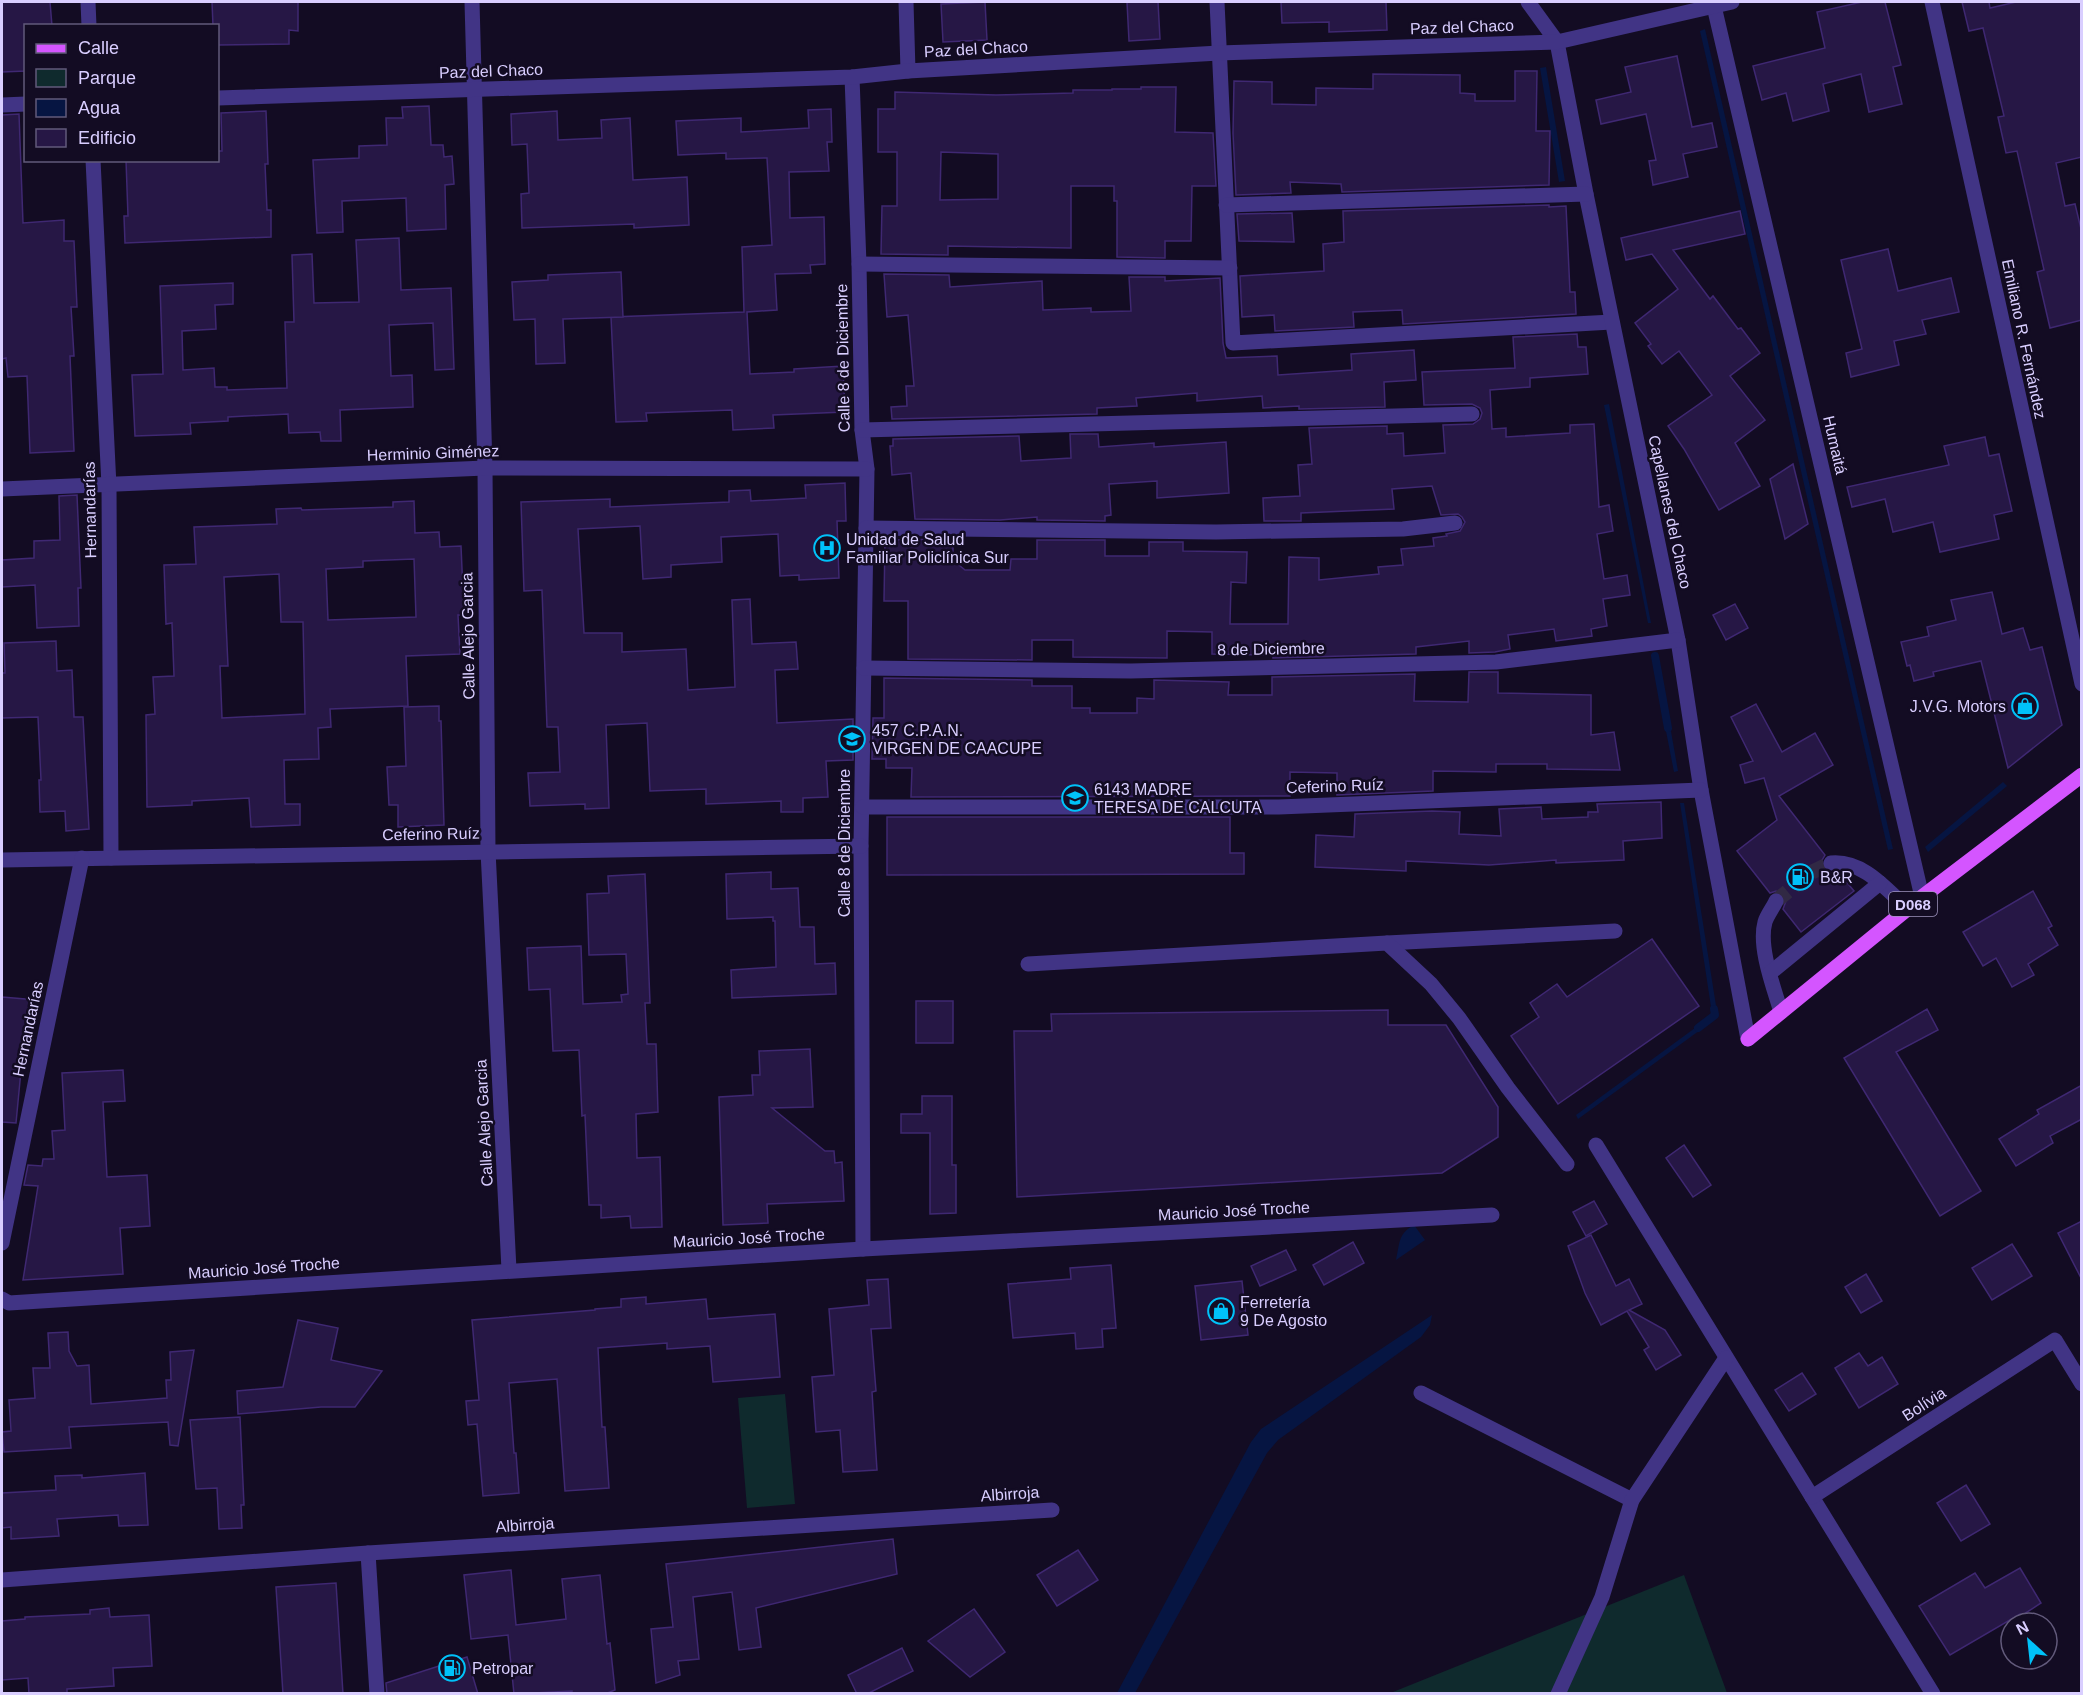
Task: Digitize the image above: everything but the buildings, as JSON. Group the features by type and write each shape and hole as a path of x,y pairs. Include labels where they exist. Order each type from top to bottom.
{"main road":[{"name":"D068","path":"1748,1039 1922,897 2082,775"}],"street":[{"path":"88,2 89,24"},
{"name":"Calle Alejo Garcia","path":"472,2 485,468 488,851 509,1270"},
{"path":"906,2 908,71"},
{"path":"1218,2 1233,343 1612,322"},
{"name":"Capellanes del Chaco","path":"1528,2 1557,42 1678,640 1701,790 1748,1039"},
{"name":"Paz del Chaco","path":"219,98 852,77 908,71 1219,53 1557,42 1713,3 1732,2"},
{"name":"Emiliano R. Fernández","path":"1932,2 2082,684"},
{"name":"Humaitá","path":"1713,3 1922,897"},
{"name":"Calle 8 de Diciembre","path":"852,77 862,430 867,469 861,846 863,1250"},
{"path":"2,105 24,104"},
{"name":"Hernandarías","path":"93,162 109,486 111,858"},
{"path":"1226,205 1586,194"},
{"path":"859,264 1230,268"},
{"path":"862,430 1472,414"},
{"name":"Herminio Giménez","path":"2,489 485,468 867,469"},
{"path":"866,528 1216,532 1403,529 1455,523"},
{"name":"8 de Diciembre","path":"864,668 1131,671 1496,662 1678,640"},
{"name":"Ceferino Ruíz","path":"863,807 1280,807 1701,790"},
{"name":"Ceferino Ruíz","path":"2,860 861,846"},
{"name":"Hernandarías","path":"2,1243 82,858"},
{"path":"1832,863 1843,862 1868,872 1908,909"},
{"path":"1770,973 1880,883"},
{"path":"1776,901 1765,922 1764,942 1781,1012"},
{"path":"1028,964 1615,931"},
{"path":"1387,943 1431,984 1459,1018 1508,1088 1567,1164"},
{"path":"1596,1145 1933,1694"},
{"name":"Mauricio José Troche","path":"5,1301 509,1270 1492,1215"},
{"name":"Bolívia","path":"1812,1497 2055,1340 2082,1384"},
{"path":"1558,1694 1602,1597 1632,1500 1726,1358"},
{"path":"1421,1393 1632,1500"},
{"name":"Albirroja","path":"2,1580 368,1553 1052,1510"},
{"path":"368,1553 377,1694"}],"green space":[{"path":"785,1394 795,1504 747,1508 738,1398"},
{"path":"1684,1575 1727,1693 1388,1694"}],"water":[{"path":"1705,29 1893,849 1888,850 1700,31"},
{"path":"1546,67 1565,181 1559,182 1540,68"},
{"path":"1609,404 1651,623 1648,623 1604,405"},
{"path":"1669,720 1678,771 1674,772 1664,721"},
{"path":"2003,782 2007,786 1928,852 1925,847"},
{"path":"1680,803 1684,803 1717,1012 1713,1020"},
{"path":"1706,1020 1707,1025 1578,1119 1576,1115"},
{"path":"1414,1225 1425,1240 1396,1260 1402,1235"},
{"path":"1432,1315 1430,1325 1421,1337 1278,1440 1267,1453 1135,1693 1117,1693 1251,1442 1261,1429"}],"waterway":[{"path":"1655,656 1668,728"},
{"path":"1698,1028 1715,1015 1714,1009"}],"tunnel":[{"path":"1776,901 1810,873 1831,863"}],"place":[{"name":"Unidad de Salud Familiar Policlínica Sur","path":"827,548"},
{"name":"J.V.G. Motors","path":"2025,706"},
{"name":"457 C.P.A.N. VIRGEN DE CAACUPE","path":"852,739"},
{"name":"6143 MADRE TERESA DE CALCUTA","path":"1075,798"},
{"name":"B&R","path":"1800,877"},
{"name":"Ferretería 9 De Agosto","path":"1221,1311"},
{"name":"Petropar","path":"452,1668"}]}
